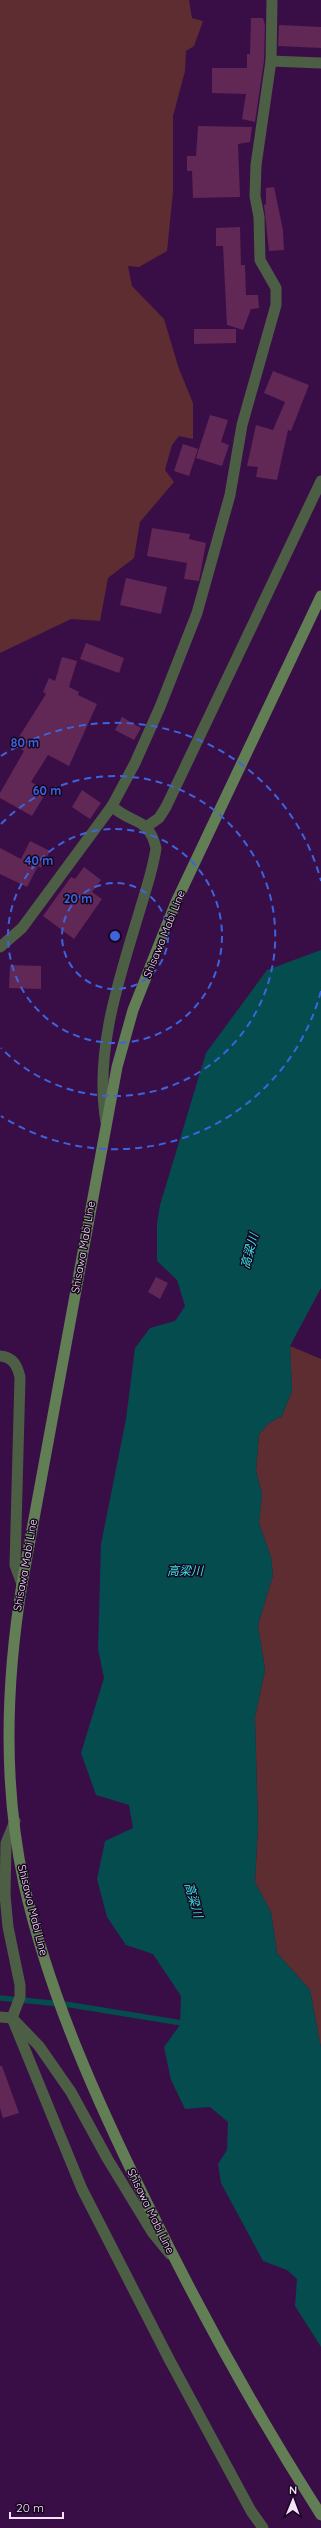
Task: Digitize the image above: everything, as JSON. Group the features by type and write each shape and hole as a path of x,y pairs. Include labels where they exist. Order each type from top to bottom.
{"main road":[{"name":"Shisawa Mabi Line","path":"321,596 176,902 133,1010 117,1067 22,1584 16,1621 8,1718 15,1821 24,1882 42,1951 65,2020 116,2141 176,2262 280,2451 321,2515"}],"street":[{"path":"0,947 22,928 112,806 135,763 160,707 197,613 230,495 242,425 276,305 276,288 260,260 259,217 255,196 256,165 271,61 272,0"},
{"path":"271,61 321,63"},
{"path":"146,827 159,818 166,807 321,481"},
{"path":"106,1122 102,1096 104,1064 114,1000 156,848 153,834 146,827 139,821 118,812 112,806"},
{"path":"0,1356 6,1356 16,1363 20,1377 15,1564 22,1584"},
{"path":"15,1821 6,1843 5,1895 8,1927 20,1985 20,1997 12,2018 82,2189 173,2366 252,2511 263,2528"},
{"path":"0,2017 12,2018 39,2046 71,2092 107,2158 148,2225 176,2262"}],"shaded area":[{"path":"0,0 189,0 192,18 203,21 194,46 186,51 185,71 173,116 173,192 167,251 139,267 128,266 132,286 164,319 179,369 193,403 193,439 179,436 172,445 165,470 174,482 140,522 134,558 108,578 100,621 71,619 0,653"},
{"path":"290,1346 321,1359 321,2048 310,1990 277,1953 271,1912 255,1882 258,1826 255,1717 265,1670 258,1625 273,1575 271,1557 259,1523 262,1494 256,1471 259,1434 269,1423 282,1416 292,1391"}],"water":[{"name":"高梁川","path":"321,950 321,1288 290,1346 292,1391 282,1416 269,1423 259,1434 256,1471 262,1494 259,1523 271,1557 273,1575 258,1625 265,1670 255,1717 258,1826 255,1882 271,1912 277,1953 310,1990 321,2048 321,2347 295,2306 297,2279 287,2270 263,2261 221,2183 218,2164 227,2150 228,2122 210,2107 185,2109 171,2080 164,2047 180,2025 181,1996 153,1954 126,1945 107,1917 97,1879 105,1841 133,1828 129,1805 96,1795 81,1753 104,1678 98,1649 101,1544 126,1419 135,1348 150,1328 175,1321 185,1306 177,1280 157,1261 157,1224 160,1205 206,1053 267,970"}],"building":[{"path":"251,18 263,18 265,25 264,61 255,122 242,119 246,94 212,93 212,68 247,68 247,54 250,54"},
{"path":"279,25 321,27 321,48 278,46"},
{"path":"198,126 252,127 250,142 238,144 240,197 193,198 192,171 187,171 187,156 196,156"},
{"path":"274,187 283,230 284,250 269,251 264,205 266,204 266,188"},
{"path":"240,227 241,265 245,265 246,295 258,295 259,308 251,309 243,330 227,325 223,246 216,246 216,228"},
{"path":"194,329 236,329 236,343 194,344"},
{"path":"273,371 309,385 291,431 288,430 277,480 256,477 258,467 247,466 256,425 273,430 285,402 264,393"},
{"path":"210,415 228,420 221,442 229,445 222,466 196,458"},
{"path":"183,444 198,449 189,476 174,471"},
{"path":"152,528 190,534 189,539 206,543 199,581 184,579 187,563 147,556"},
{"path":"126,578 167,587 161,614 120,605"},
{"path":"86,643 124,658 119,673 80,659"},
{"path":"62,657 77,661 69,687 79,692 78,695 97,704 69,766 48,755 31,782 47,791 32,816 0,798 0,793 24,751 14,745 46,694 43,692 49,678 55,681"},
{"path":"122,717 141,728 134,740 115,730"},
{"path":"82,790 101,803 90,819 72,807"},
{"path":"30,841 50,851 41,868 38,866 27,887 0,874 0,848 21,859"},
{"path":"84,867 101,880 92,892 102,899 74,939 43,916 71,877 75,879"},
{"path":"10,965 41,966 41,989 9,988"},
{"path":"156,1277 168,1283 160,1299 148,1292"},
{"path":"0,2066 2,2066 19,2113 3,2118 0,2108"}],"waterway":[{"path":"0,1998 71,2005 188,2024"}]}
